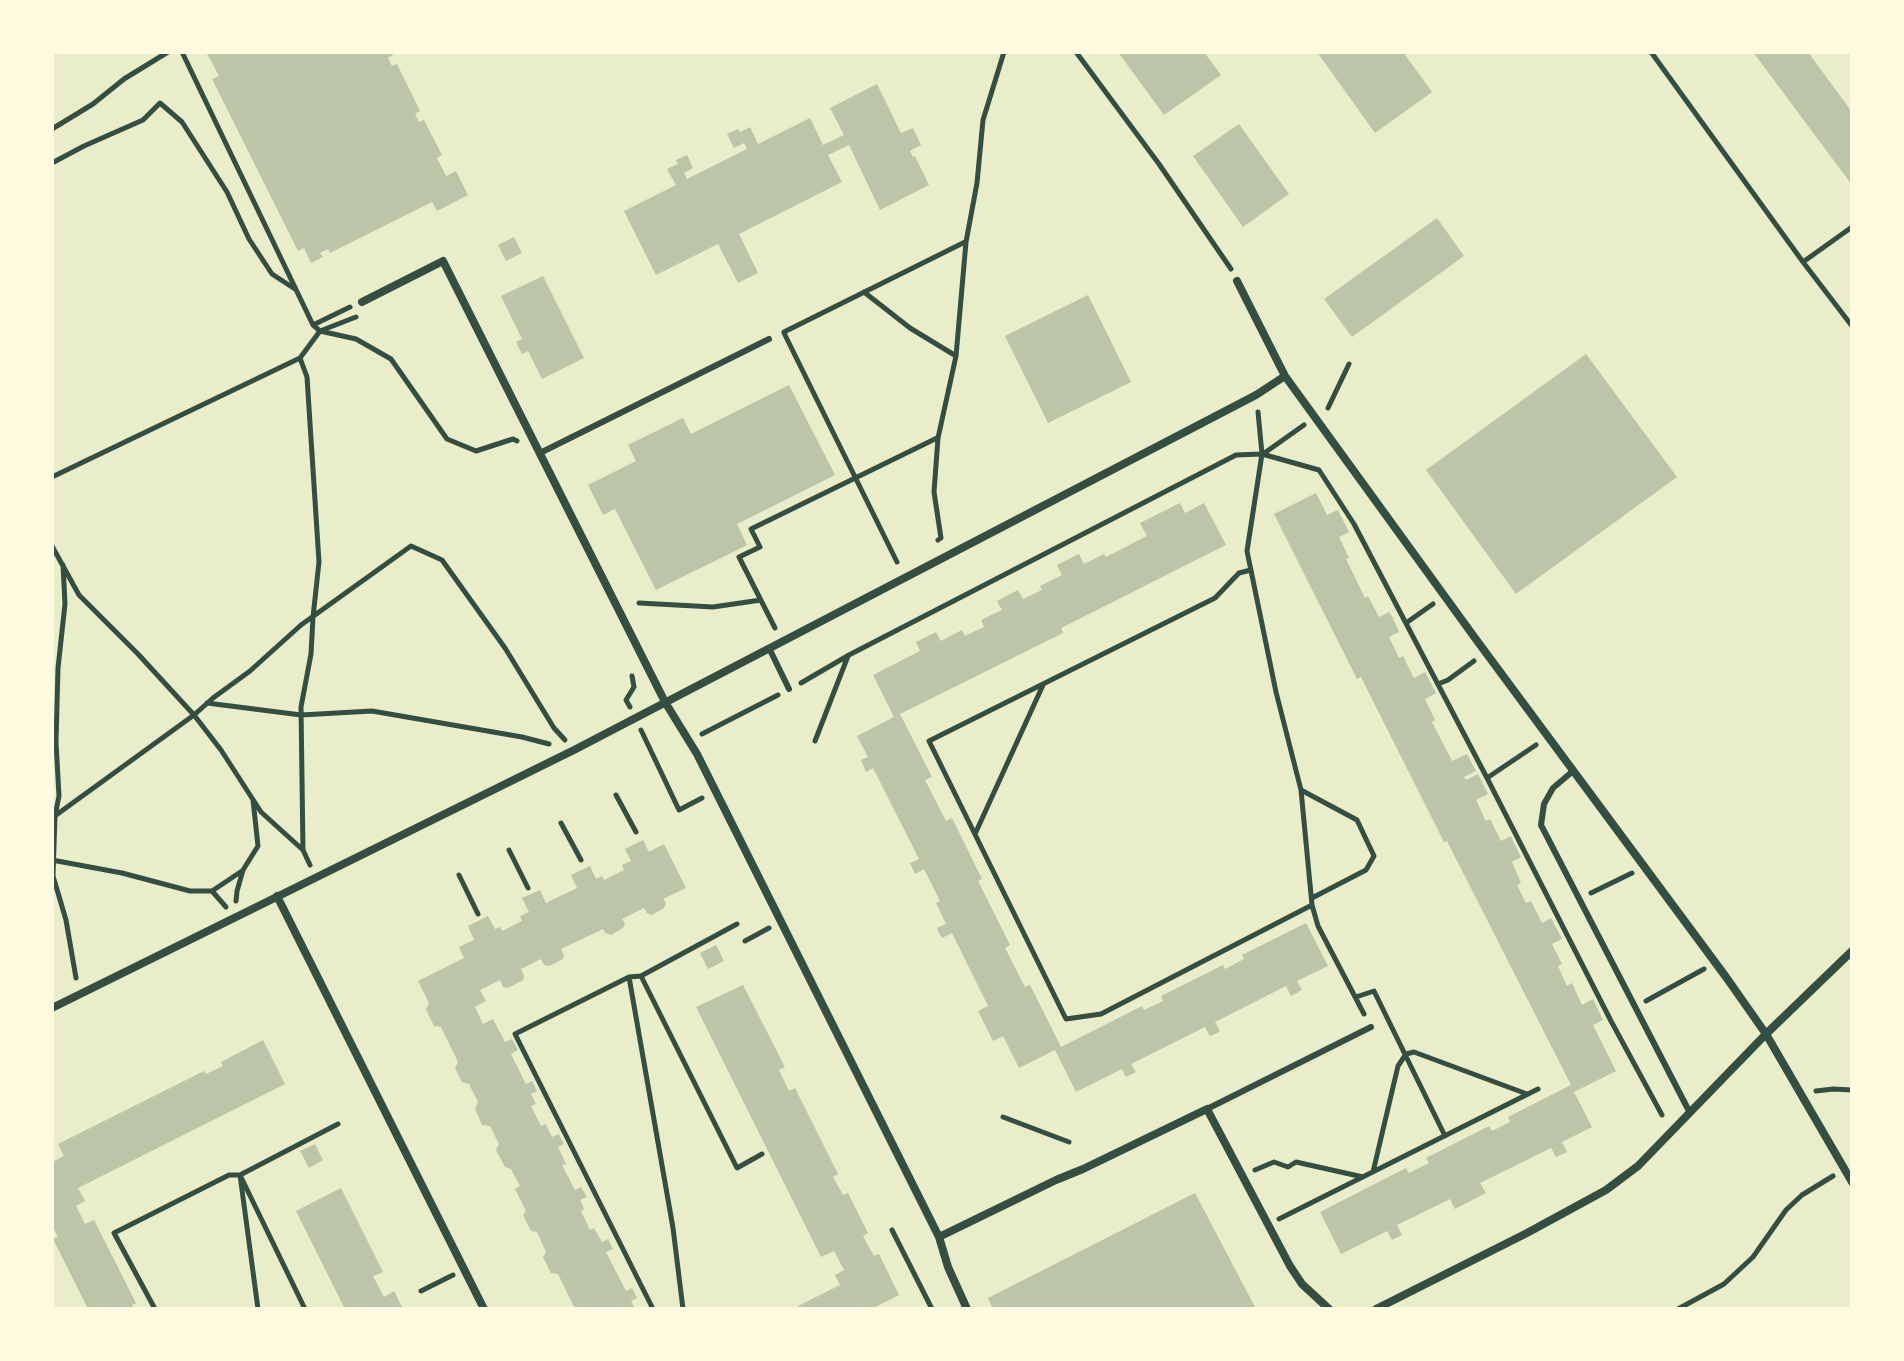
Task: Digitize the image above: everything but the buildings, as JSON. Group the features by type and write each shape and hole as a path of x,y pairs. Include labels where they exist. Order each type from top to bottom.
{"street":[{"path":"362,302 443,261 665,702 690,740 716,791 939,1237 948,1267 967,1309"},
{"path":"1237,281 1285,376 1766,1034 1852,1182"},
{"path":"52,1008 574,750 1256,395 1285,376"},
{"path":"277,896 484,1309"},
{"path":"1376,1309 1606,1190 1638,1166 1852,951"},
{"path":"939,1237 1207,1109 1290,1266 1302,1284 1329,1309"}],"lane":[{"path":"540,453 769,339"},
{"path":"769,648 789,689"},
{"path":"1573,771 1553,788 1544,804 1541,825 1690,1113"},
{"path":"1207,1109 1371,1027"}],"path":[{"path":"52,129 168,52"},
{"path":"182,52 313,325 320,331 356,339 391,359 447,439 476,451 513,439 540,453"},
{"path":"930,544 941,538 934,492 938,438 956,356 966,242 977,183 983,120 1004,52"},
{"path":"1076,52 1159,164 1226,260 1237,281"},
{"path":"1651,52 1852,326"},
{"path":"52,163 143,120 160,103 182,122 227,192 249,239 272,274 296,290"},
{"path":"1803,262 1852,227"},
{"path":"769,339 966,242"},
{"path":"864,292 910,328 956,356"},
{"path":"313,325 362,302"},
{"path":"52,477 300,358 320,331"},
{"path":"784,332 906,579"},
{"path":"300,358 307,377 319,562 311,654 301,707 303,850 315,877"},
{"path":"1262,454 1328,409 1349,364"},
{"path":"1256,395 1262,454 1247,551 1273,678 1301,790 1312,902 1318,926 1371,1027"},
{"path":"782,641 739,557 760,547 751,529 938,438"},
{"path":"690,740 1236,455 1262,454 1319,470 1354,524 1662,1115"},
{"path":"52,546 79,595 194,715 261,812 303,850"},
{"path":"53,817 194,715 313,617 411,546 442,560 505,648 554,728 574,750"},
{"path":"897,562 908,556"},
{"path":"63,565 65,604 58,668 56,742 59,796 53,817 53,876 82,994"},
{"path":"1251,570 1239,573 1215,598 929,741 1066,1019 1101,1014 1366,870 1374,856 1357,820 1301,790"},
{"path":"1406,623 1444,596"},
{"path":"639,603 713,607 761,600"},
{"path":"1438,684 1485,653"},
{"path":"815,741 849,655"},
{"path":"975,834 1044,684"},
{"path":"207,703 301,715 372,711 522,737 574,750"},
{"path":"1487,778 1547,736"},
{"path":"679,810 716,791"},
{"path":"616,795 636,832"},
{"path":"235,917 243,870 258,846 253,799"},
{"path":"561,823 581,860"},
{"path":"509,850 528,888"},
{"path":"53,860 122,873 190,891 212,891 243,870"},
{"path":"1579,899 1644,867"},
{"path":"459,875 478,914"},
{"path":"212,891 235,917"},
{"path":"745,941 781,922"},
{"path":"653,1309 515,1034 629,977 641,976 737,924"},
{"path":"1611,1021 1715,962"},
{"path":"641,976 737,1168 762,1154"},
{"path":"629,977 673,1228 683,1309"},
{"path":"1356,997 1374,991 1445,1136"},
{"path":"1373,1172 1398,1066 1406,1054 1414,1052 1528,1095"},
{"path":"1268,1225 1538,1089"},
{"path":"1799,1093 1852,1090"},
{"path":"1003,1117 1069,1142"},
{"path":"155,1309 114,1233 229,1175 240,1175 338,1124"},
{"path":"1243,1177 1262,1165 1274,1162 1288,1167 1296,1162 1363,1177"},
{"path":"1678,1309 1724,1284 1753,1257 1786,1210 1802,1195 1844,1169"},
{"path":"240,1175 258,1309"},
{"path":"240,1175 305,1309"},
{"path":"892,1230 932,1309"},
{"path":"421,1291 464,1269"}]}
